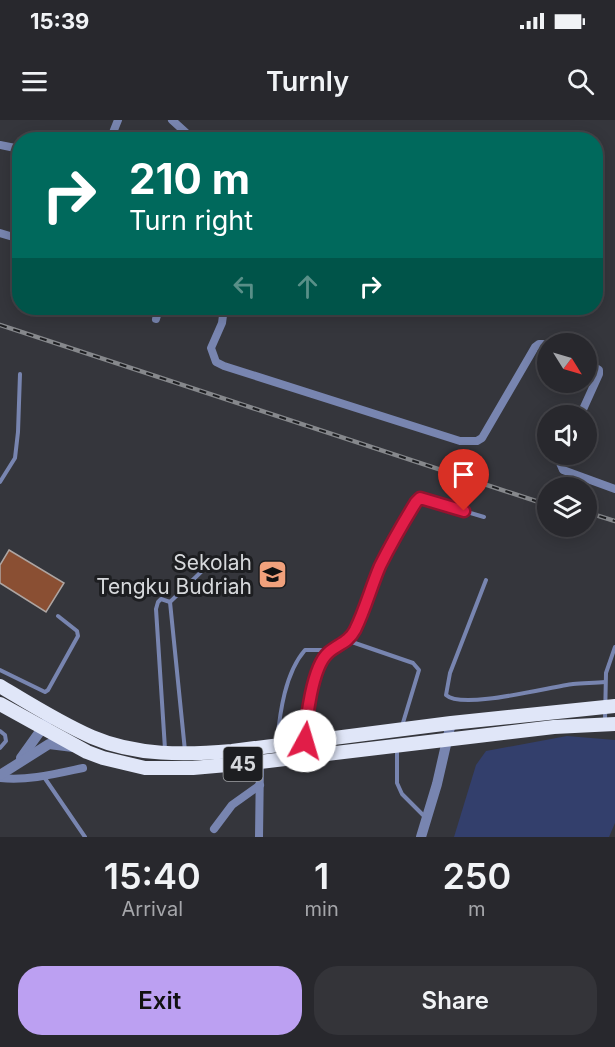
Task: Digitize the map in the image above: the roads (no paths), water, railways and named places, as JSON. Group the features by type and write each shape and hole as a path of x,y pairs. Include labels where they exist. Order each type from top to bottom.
{"highway":[{"name":"45","path":"0,686 94,738 165,754 186,755 276,746 452,723 610,707"},
{"name":"45","path":"0,704 79,748 103,758 145,768 193,768 260,762 397,744 554,727 610,724"}],"street":[{"path":"172,120 185,132"},
{"path":"156,320 157,315"},
{"path":"223,315 211,348 216,362 460,441 477,441 482,438 537,345"},
{"path":"561,465 567,472 615,489"},
{"path":"15,766 51,716"},
{"path":"421,837 452,723"},
{"path":"0,776 49,744 79,748"},
{"path":"259,837 260,762"},
{"path":"0,776 15,779 83,768"},
{"path":"214,829 232,805 260,785"}],"lane":[{"path":"0,482 15,458 20,374"},
{"path":"305,741 314,684 322,660 327,654 349,641 380,567 416,502 420,498 484,517"},
{"path":"170,602 201,572"},
{"path":"486,580 450,673 446,695 451,700 500,697 572,684 606,682"},
{"path":"165,754 156,609 161,599 170,602"},
{"path":"170,602 186,755"},
{"path":"0,670 45,692 48,690 78,636 77,631 58,616"},
{"path":"349,641 413,663 419,670 401,729"},
{"path":"610,724 606,682 607,668 615,649"},
{"path":"276,746 279,718 296,660 305,650 321,650 327,654"},
{"path":"0,731 5,735 6,741 0,748"},
{"path":"397,744 397,783 402,794 426,819"},
{"path":"43,776 85,837"}],"railway":[{"path":"0,325 537,501"},
{"path":"597,515 615,521"}],"place":[{"name":"Sekolah Tengku Budriah","path":"273,575"}]}
